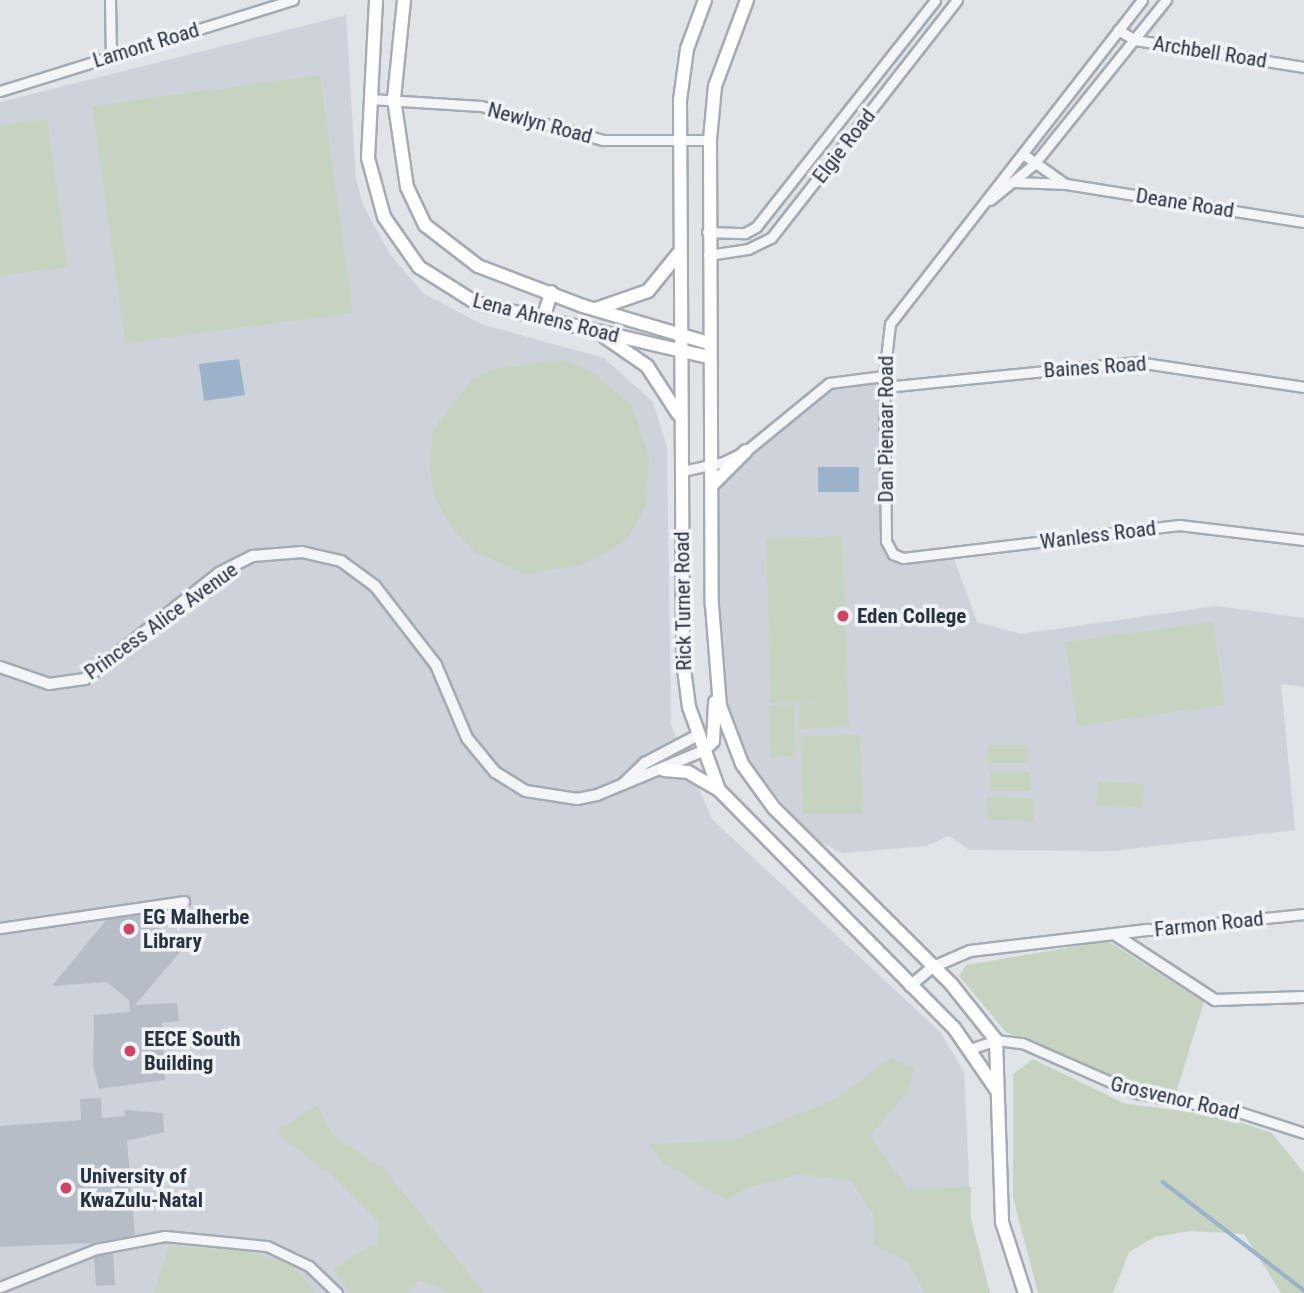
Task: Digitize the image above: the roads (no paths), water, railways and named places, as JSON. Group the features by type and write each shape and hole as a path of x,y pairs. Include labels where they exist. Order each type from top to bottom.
{"main road":[{"name":"Lena Ahrens Road","path":"376,0 370,99 372,180 384,217 405,251 458,295 680,353 708,357"},
{"name":"Lena Ahrens Road","path":"404,0 394,99 407,187 425,225 478,267 592,309 680,337 709,343"},
{"name":"Rick Turner Road","path":"705,0 683,69 680,140 684,683 703,751 719,790 970,1049 996,1089"},
{"name":"Rick Turner Road","path":"747,0 718,76 710,140 707,232 716,677 726,728 742,764 791,828 933,967 996,1040"},
{"path":"592,309 648,291 680,249"},
{"path":"543,319 551,292"},
{"path":"593,330 647,366 681,421"},
{"path":"712,485 746,451"},
{"path":"703,751 713,741 716,677"},
{"path":"698,735 713,741 742,764"},
{"path":"664,771 688,772 719,790"},
{"path":"996,1040 1002,1222 1025,1293"}],"street":[{"path":"110,0 111,56"},
{"name":"Lamont Road","path":"0,91 293,0"},
{"name":"Elgie Road","path":"707,232 745,233 785,191 935,0"},
{"name":"Elgie Road","path":"707,256 760,245 800,202 957,0"},
{"name":"Dan Pienaar Road","path":"893,554 886,541 884,376 890,324 1142,0"},
{"name":"Dan Pienaar Road","path":"980,206 1015,182 1034,164 1166,0"},
{"path":"923,16 937,26"},
{"name":"Archbell Road","path":"1118,30 1135,40 1304,67"},
{"name":"Newlyn Road","path":"370,99 481,106 603,140 710,140"},
{"name":"Deane Road","path":"1023,154 1066,184"},
{"name":"Deane Road","path":"1015,182 1066,184 1304,222"},
{"path":"785,191 800,202"},
{"name":"Baines Road","path":"885,387 1137,362 1304,387"},
{"path":"682,471 712,465 746,451 817,389 846,378 884,376"},
{"name":"Wanless Road","path":"893,554 910,557 1204,524 1304,540"},
{"name":"Princess Alice Avenue","path":"0,667 36,682 85,679 235,564 271,552 321,555 357,571 399,612 436,665 467,738 495,772 526,791 556,798 576,799 664,771 703,751"},
{"name":"Princess Alice Avenue","path":"622,785 645,763 698,735"},
{"path":"0,928 184,901"},
{"name":"Farmon Road","path":"910,986 933,967 970,951 1304,914"},
{"path":"1144,954 1149,930"},
{"path":"1114,934 1215,1000 1304,997"},
{"name":"Grosvenor Road","path":"970,1049 996,1040 1022,1043 1136,1093 1239,1112 1304,1133"},
{"path":"0,1287 96,1249 165,1236 267,1246 309,1266 337,1293"}],"water":[{"path":"239,359 245,395 204,401 199,364"},
{"path":"818,467 859,467 859,492 818,492"}],"waterway":[{"path":"1163,1182 1304,1290"}],"place":[{"name":"Eden College","path":"843,616"},
{"name":"EG Malherbe Library","path":"129,929"},
{"name":"EECE South Building","path":"130,1051"},
{"name":"University of KwaZulu-Natal","path":"66,1188"}]}
